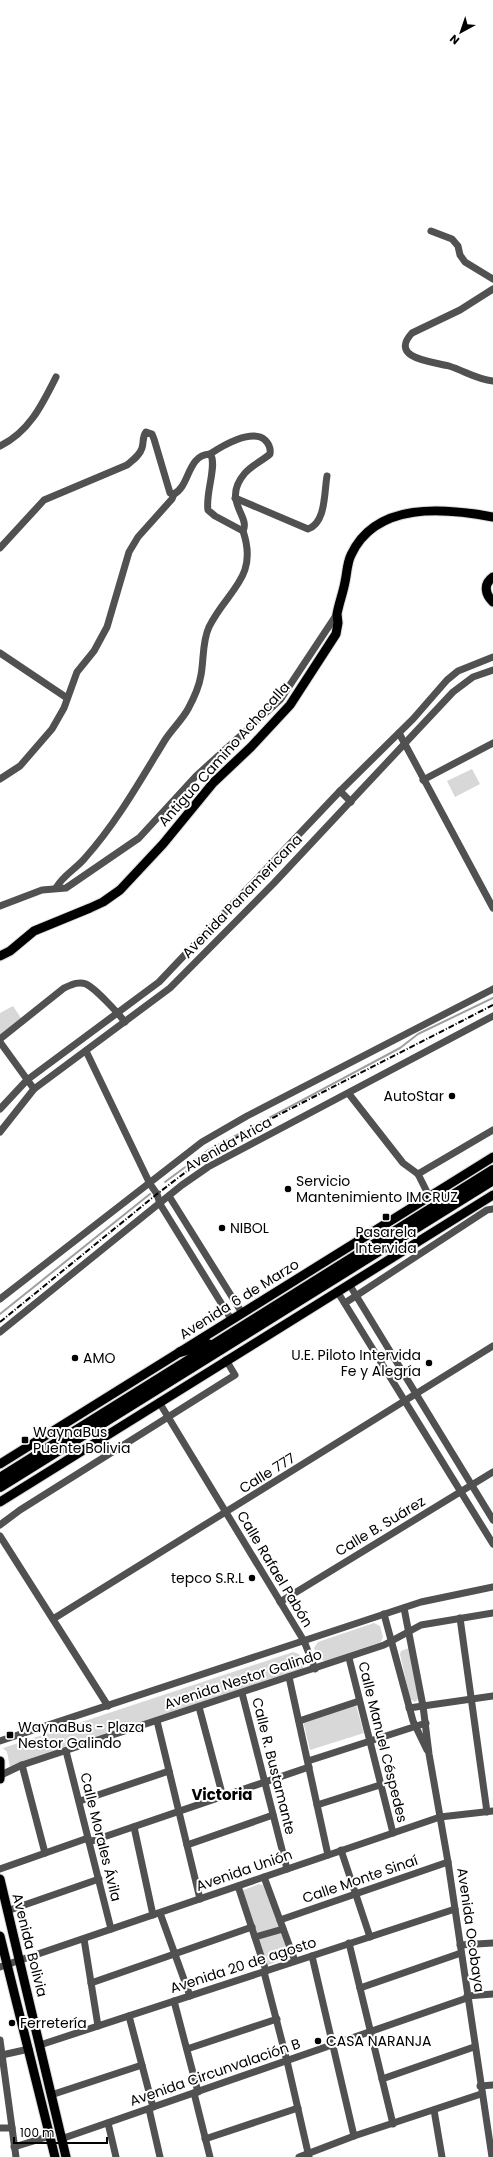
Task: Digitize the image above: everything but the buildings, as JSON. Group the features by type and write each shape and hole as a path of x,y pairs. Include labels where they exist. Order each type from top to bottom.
{"highway":[{"name":"Avenida 6 de Marzo","path":"0,1478 493,1170"},
{"path":"0,1487 493,1180"},
{"path":"180,1352 219,1341"}],"main road":[{"name":"Antiguo Camino Achocalla","path":"0,956 10,951 34,931 103,902 120,890 163,844 213,783 251,747 290,705 336,634 338,623 337,614 350,556 363,536 389,518 408,512 468,512 493,517"},
{"path":"493,577 488,581 486,587 488,597 493,602"},
{"name":"Avenida 6 de Marzo","path":"2,1462 231,1319 393,1221 429,1196 493,1157"},
{"path":"0,1503 493,1194"},
{"path":"0,1761 0,1777"},
{"name":"Avenida Bolivia","path":"0,1879 66,2157"},
{"name":"Avenida Bolivia","path":"0,1936 3,1966 29,2049 55,2157"}],"street":[{"path":"431,231 452,239 458,246 460,255 465,262 493,279"},
{"path":"493,289 460,310 412,333 407,338 406,345 409,352 417,360 449,366 481,380 493,381"},
{"path":"0,446 18,436 31,421 56,377"},
{"path":"0,548 44,500 127,465 136,458 142,449 146,432 152,434 167,487 170,493 174,494"},
{"path":"0,779 20,766 52,729 67,698 77,672 94,651 107,627 132,547 138,536 172,499 174,494 178,492 195,462 204,455 210,454 232,441 252,435 263,438 271,449 270,454 244,474 235,498 238,509 243,518 245,527 243,531 248,545 244,575 239,586 226,599 214,617 206,633 201,676 196,693 187,710 166,739 149,769 123,807 85,859 59,882 56,888"},
{"path":"210,454 213,458 214,464 208,488 208,510 215,516 243,531"},
{"path":"235,498 308,529 315,526 320,519 327,476"},
{"path":"0,906 42,890 66,888 74,884 101,862 118,854 139,838 196,776 280,700 337,614"},
{"path":"0,653 67,698"},
{"name":"Avenida Panamericana","path":"0,1109 27,1080 159,982 340,792 399,733 447,680 458,671 493,657"},
{"name":"Avenida Panamericana","path":"0,1132 34,1089 167,991 274,883 464,683 493,670"},
{"path":"399,733 493,908"},
{"path":"423,780 493,743"},
{"path":"340,792 351,802"},
{"path":"294,841 304,851"},
{"path":"264,873 274,883"},
{"path":"231,906 242,916"},
{"path":"196,943 206,952"},
{"path":"159,982 167,991"},
{"path":"34,1089 0,1041 64,988 75,983 86,984 117,1012 125,1022"},
{"name":"Avenida Arica","path":"0,1299 150,1184 202,1142 247,1116 493,989"},
{"name":"Avenida Arica","path":"0,1332 169,1196 208,1167 493,1016"},
{"path":"86,1051 150,1184 157,1194 160,1204 231,1319"},
{"path":"348,1094 403,1163 418,1174 429,1196"},
{"path":"418,1174 493,1130"},
{"path":"169,1196 242,1313"},
{"path":"345,1303 487,1210 493,1209"},
{"path":"349,1284 493,1520"},
{"path":"337,1291 461,1492 492,1539"},
{"name":"Calle 777","path":"53,1619 406,1402 493,1346"},
{"path":"0,1525 20,1510 169,1418 235,1374 226,1360"},
{"name":"Calle Rafael Pabón","path":"159,1402 304,1641 315,1669"},
{"name":"Calle B. Suárez","path":"280,1602 493,1472"},
{"path":"0,1536 108,1706"},
{"name":"Avenida Nestor Galindo","path":"0,1741 384,1614 452,1594 493,1586"},
{"name":"Avenida Ocobaya","path":"404,1608 426,1723 429,1754 448,1862 481,2094 491,2136 492,2157"},
{"name":"Avenida Nestor Galindo","path":"0,1777 22,1765 349,1658 392,1641 409,1631 432,1622 493,1613"},
{"name":"Avenida Ocobaya","path":"384,1614 409,1708 415,1726 429,1754"},
{"path":"460,1618 471,1699 491,1813"},
{"name":"Calle Manuel Céspedes","path":"349,1658 393,1833"},
{"path":"289,1677 328,1855"},
{"name":"Calle R. Bustamante","path":"242,1693 286,1869"},
{"path":"409,1708 493,1696"},
{"path":"299,1720 359,1701"},
{"path":"199,1707 223,1796"},
{"path":"157,1721 200,1899"},
{"path":"0,1868 179,1812 264,1783 308,1764 370,1741 426,1723"},
{"name":"Calle Morales Ávila","path":"66,1751 111,1929"},
{"path":"22,1765 45,1853"},
{"path":"80,1802 169,1771"},
{"path":"317,1805 380,1784"},
{"name":"Avenida Unión","path":"3,1966 440,1817 491,1813"},
{"path":"187,1845 273,1815"},
{"path":"134,1827 156,1914 175,1955 190,1996"},
{"path":"341,1850 370,1937"},
{"name":"Calle Monte Sinaí","path":"280,1920 448,1862"},
{"path":"264,1877 295,1961"},
{"path":"7,1911 99,1879"},
{"path":"238,1886 265,1971 308,2156"},
{"name":"Avenida 20 de agosto","path":"40,2045 455,1909"},
{"path":"91,1983 252,1927"},
{"path":"255,1937 283,1929"},
{"path":"84,1939 98,2026"},
{"path":"460,1945 493,1942"},
{"path":"350,1943 393,2124"},
{"path":"360,1988 461,1953"},
{"path":"312,1956 334,2044 354,2136"},
{"name":"Avenida Circunvalación B","path":"62,2139 467,1997 493,1994"},
{"path":"174,2001 187,2049 210,2157"},
{"path":"129,2016 142,2065 160,2157"},
{"path":"187,2049 277,2019"},
{"path":"0,2040 2,2055 2,2082 12,2128 16,2157"},
{"path":"382,2079 474,2047"},
{"path":"2,2055 29,2049"},
{"path":"51,2095 142,2065"},
{"path":"480,2086 493,2084"},
{"path":"299,2157 308,2156 354,2136 481,2094"},
{"path":"205,2139 298,2108"},
{"path":"434,2110 442,2157"},
{"path":"108,2123 116,2157"},
{"path":"0,2128 12,2128"},
{"path":"14,2147 50,2136"}],"shaded area":[{"path":"472,769 480,784 455,797 447,781"},
{"path":"13,1006 21,1018 0,1035 0,1013"},
{"path":"374,1623 380,1626 383,1637 381,1642 325,1661 319,1659 314,1648 318,1642"},
{"path":"409,1648 419,1698 415,1702 410,1699 400,1654 401,1651"},
{"path":"293,1652 299,1654 304,1666 301,1671 10,1767 7,1752 3,1748"},
{"path":"356,1705 364,1733 310,1750 303,1721"},
{"path":"259,1884 263,1885 290,1957 268,1965 241,1891"}],"waterway":[{"path":"165,1182 207,1151 400,1048 418,1034 493,998"},
{"path":"0,1314 150,1194"}],"railway":[{"path":"0,1322 157,1194 208,1155 249,1130 493,1005"}],"place":[{"name":"AutoStar","path":"452,1096"},
{"name":"Servicio Mantenimiento IMCRUZ","path":"288,1189"},
{"name":"Pasarela Intervida","path":"386,1217"},
{"name":"NIBOL","path":"222,1228"},
{"name":"AMO","path":"75,1358"},
{"name":"U.E. Piloto Intervida Fe y Alegría","path":"429,1363"},
{"name":"WaynaBus Puente Bolivia","path":"25,1440"},
{"name":"tepco S.R.L","path":"252,1578"},
{"name":"WaynaBus - Plaza Nestor Galindo","path":"10,1735"},
{"name":"Ferretería","path":"12,2023"},
{"name":"CASA NARANJA","path":"318,2041"}],"district":[{"name":"Victoria","path":"222,1794"}]}
